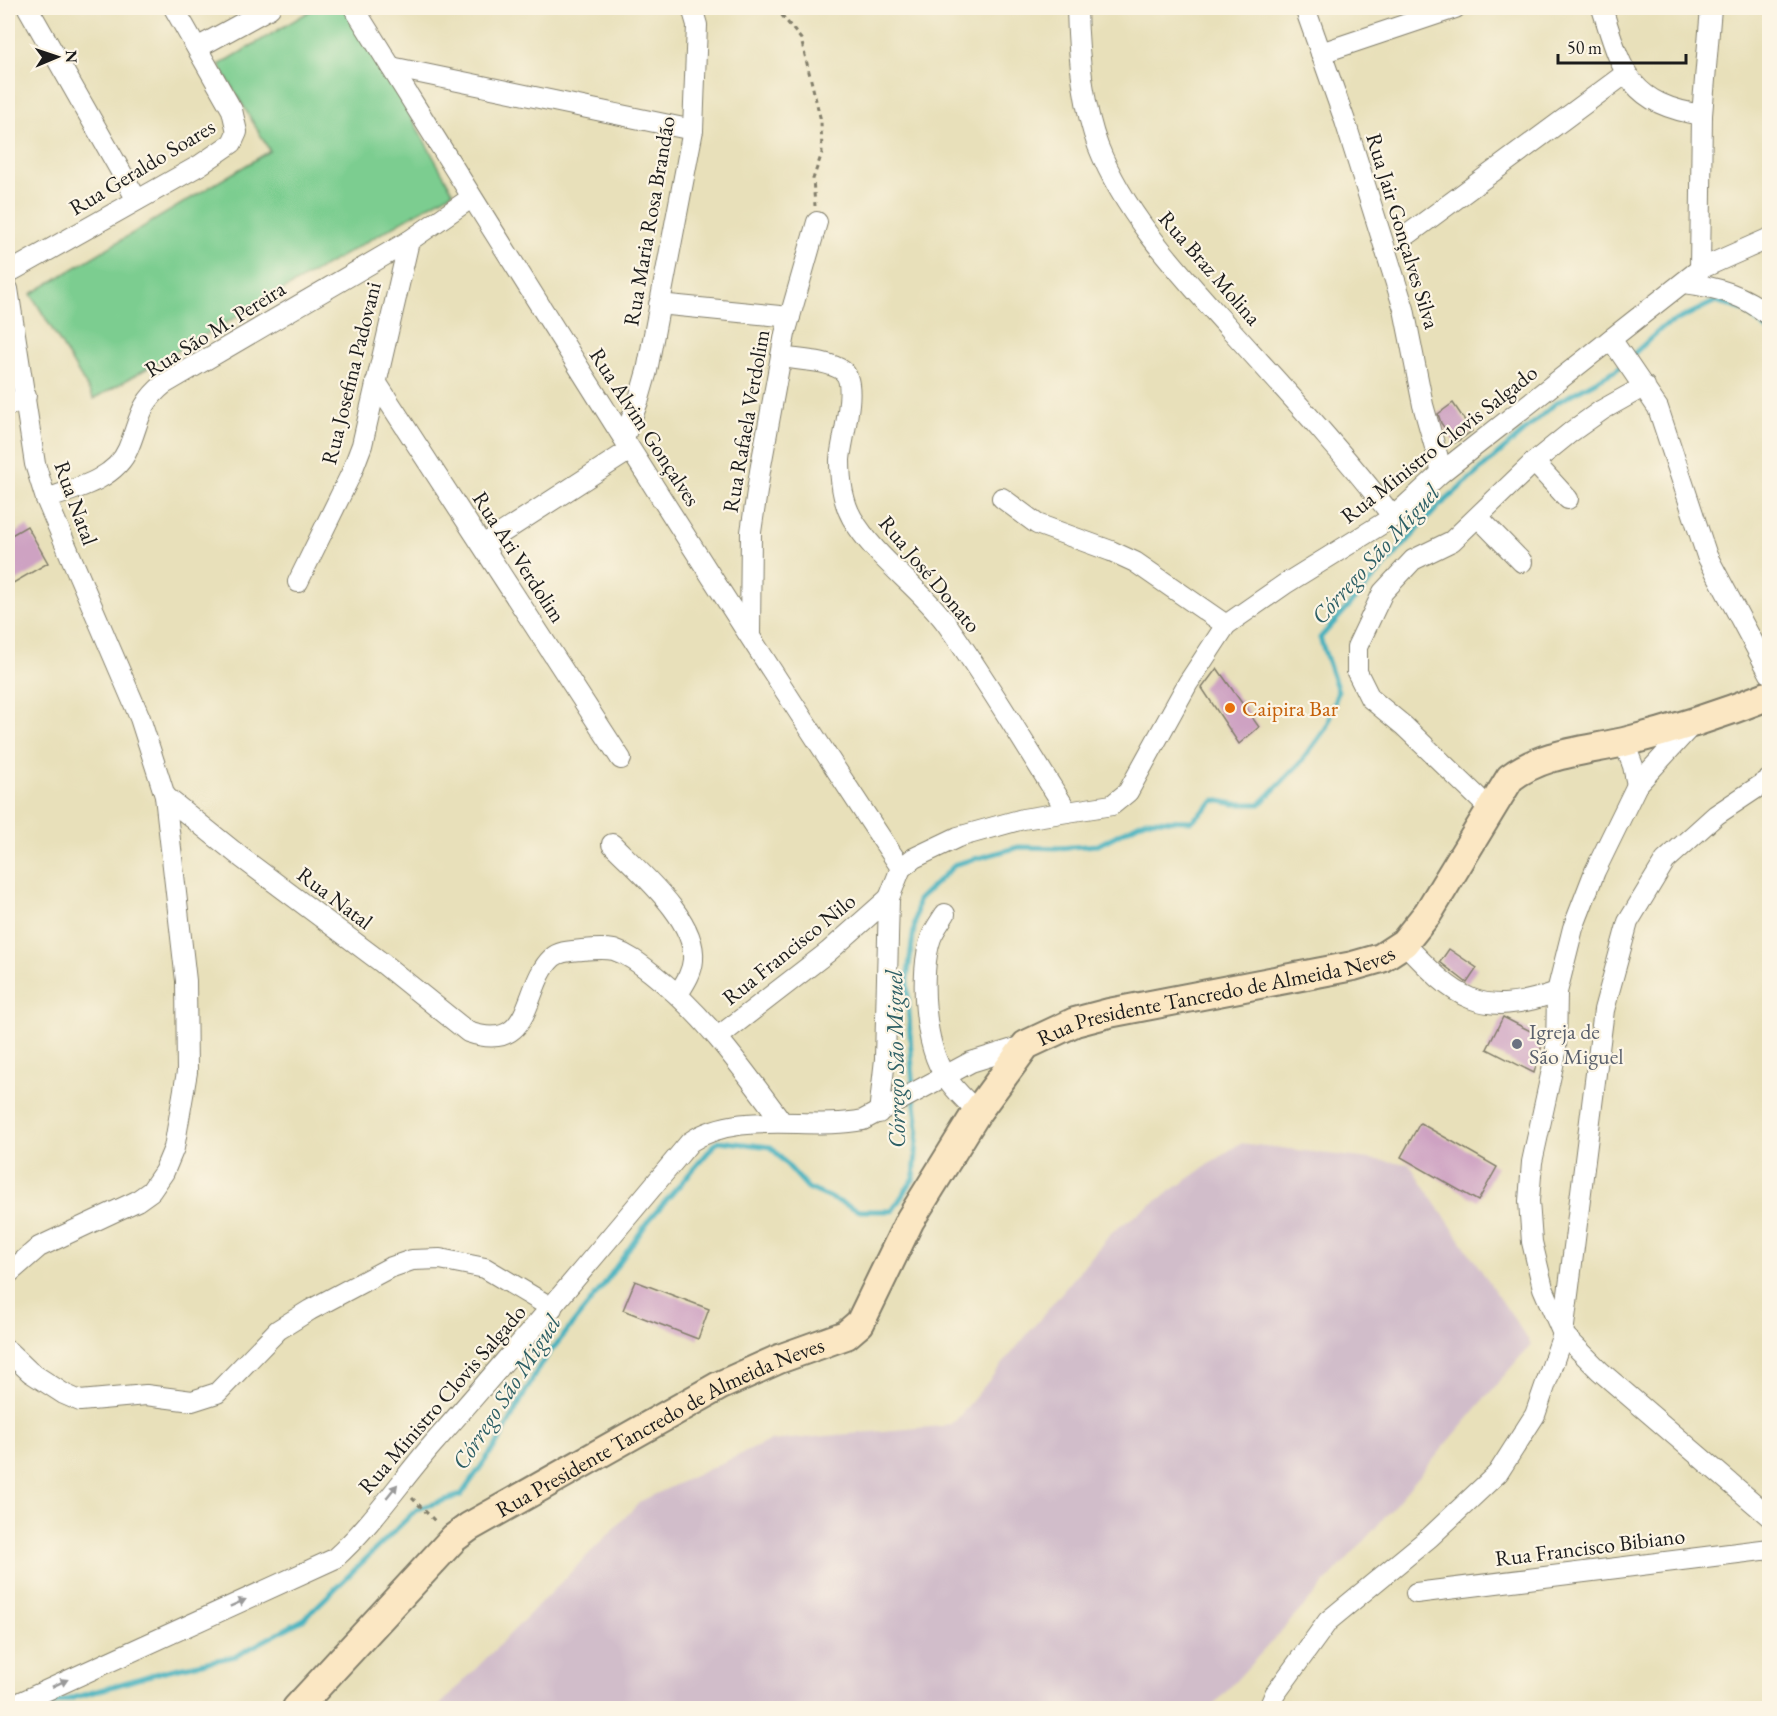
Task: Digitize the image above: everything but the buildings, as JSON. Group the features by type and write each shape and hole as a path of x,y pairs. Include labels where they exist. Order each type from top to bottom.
{"main road":[{"name":"Rua Presidente Tancredo de Almeida Neves","path":"297,1708 441,1552 469,1527 719,1386 779,1359 846,1335 860,1323 910,1220 977,1112 1026,1045 1075,1022 1353,966 1382,958 1404,943 1428,913 1510,778 1526,766 1551,757 1624,742 1693,723 1770,696"}],"street":[{"path":"28,8 138,200"},
{"name":"Rua Geraldo Soares","path":"8,273 200,165 232,143 237,132 232,110 174,8"},
{"path":"196,48 270,8"},
{"name":"Rua Alvim Gonçalves","path":"354,8 471,198 750,634 813,737 901,868"},
{"name":"Rua Maria Rosa Brandão","path":"627,444 647,371 693,130 697,25 692,8"},
{"name":"Rua Braz Molina","path":"1077,8 1083,80 1098,145 1133,215 1188,282 1342,452 1393,517"},
{"name":"Rua Jair Gonçalves Silva","path":"1305,8 1322,53 1404,309 1423,405 1442,472"},
{"path":"1322,53 1455,8"},
{"path":"1602,8 1625,74 1642,93 1658,105 1702,115"},
{"path":"1700,269 1702,115 1711,8"},
{"path":"391,67 693,130"},
{"path":"1410,233 1625,74"},
{"path":"409,241 471,198"},
{"name":"Rua Rafaela Verdolim","path":"750,634 751,532 781,357 817,222"},
{"name":"Rua Ministro Clovis Salgado","path":"901,868 914,858 958,837 1023,819 1067,811 1092,810 1112,805 1128,792 1188,683 1226,625 1285,584 1393,517 1442,472 1615,343 1700,269 1770,238"},
{"name":"Rua Josefina Padovani","path":"298,582 351,474 362,445 409,241"},
{"name":"Rua São M. Pereira","path":"46,499 96,481 120,462 128,449 141,409 152,394 164,384 409,241"},
{"path":"1684,283 1714,287 1735,294 1770,316"},
{"name":"Rua Natal","path":"8,289 35,464 46,499 140,718 165,796 468,1032 483,1037 500,1035 515,1027 524,1016 544,968 552,957 565,952 611,950 630,957 678,994 718,1037 782,1122"},
{"path":"658,304 790,317"},
{"path":"1615,343 1643,382 1658,408 1707,556 1770,674"},
{"name":"Rua José Donato","path":"781,357 831,366 843,371 848,377 850,390 840,459 842,484 851,516 879,554 945,622 1067,811"},
{"name":"Rua Ari Verdolim","path":"376,382 621,759"},
{"path":"1490,809 1404,726 1370,698 1361,686 1357,672 1357,647 1383,592 1413,560 1452,541 1479,518 1534,462 1643,382"},
{"path":"8,406 26,396"},
{"path":"483,545 627,444"},
{"path":"1534,462 1568,499"},
{"path":"1002,498 1037,524 1111,550 1135,562 1226,625"},
{"path":"1479,518 1522,562"},
{"path":"1693,723 1637,785 1595,871 1573,928 1557,992 1556,1052 1532,1162 1528,1201 1532,1242 1543,1288 1563,1334 1600,1371 1770,1517"},
{"path":"1624,742 1637,785"},
{"path":"1269,1708 1275,1694 1328,1621 1430,1537 1498,1473 1535,1415 1563,1334 1604,1010 1628,922 1665,861 1716,815 1770,779"},
{"path":"8,1274 39,1247 137,1201 151,1191 164,1172 174,1148 188,1072 186,992 165,796"},
{"path":"612,844 668,903 685,926 692,943 693,960 689,977 678,994"},
{"path":"884,1110 889,898 901,868"},
{"name":"Rua Francisco Nilo","path":"718,1037 828,952 889,898"},
{"path":"945,914 931,937 925,966 924,990 928,1025 940,1079 977,1112"},
{"name":"Rua Presidente Tancredo de Almeida Neves","path":"1404,943 1437,978 1461,994 1490,1005 1531,1001 1557,992"},
{"name":"Rua Presidente Tancredo de Almeida Neves","path":"884,1110 990,1055 1026,1045"},
{"name":"Rua Ministro Clovis Salgado","path":"8,1708 334,1559 348,1547 398,1484 552,1308 690,1142 714,1129 782,1122 847,1124 884,1110"},
{"path":"8,1351 30,1372 63,1394 80,1401 146,1395 192,1401 217,1393 278,1330 310,1310 389,1268 412,1260 440,1259 485,1268 552,1308"},
{"name":"Rua Francisco Bibiano","path":"1416,1593 1770,1549"}],"path":[{"path":"776,8 801,39 821,121 822,153 813,179 817,222"},
{"path":"413,1499 440,1526"}],"shaded area":[{"path":"1240,1143 1409,1164 1531,1344 1377,1526 1211,1708 437,1708 641,1501 769,1441 952,1425 1113,1231"}],"green space":[{"path":"315,8 350,8 453,192 94,399 31,294 270,151 219,65"}],"waterway":[{"name":"Córrego São Miguel","path":"913,1087 907,980 918,900 956,864 1019,847 1059,848 1098,845 1146,820 1192,821 1215,800 1234,804 1260,804 1301,762 1326,728 1338,691 1320,638 1437,508 1556,403 1616,370 1663,327 1716,301 1744,310 1770,332"},
{"name":"Córrego São Miguel","path":"39,1708 165,1671 236,1656 304,1619 417,1509 461,1495 500,1439 540,1365 602,1287 649,1220 718,1141 771,1147 808,1188 860,1211 892,1211 914,1178 918,1128 914,1097"}],"place":[{"name":"Caipira Bar","path":"1230,708"},
{"name":"Igreja de São Miguel","path":"1517,1044"}]}
